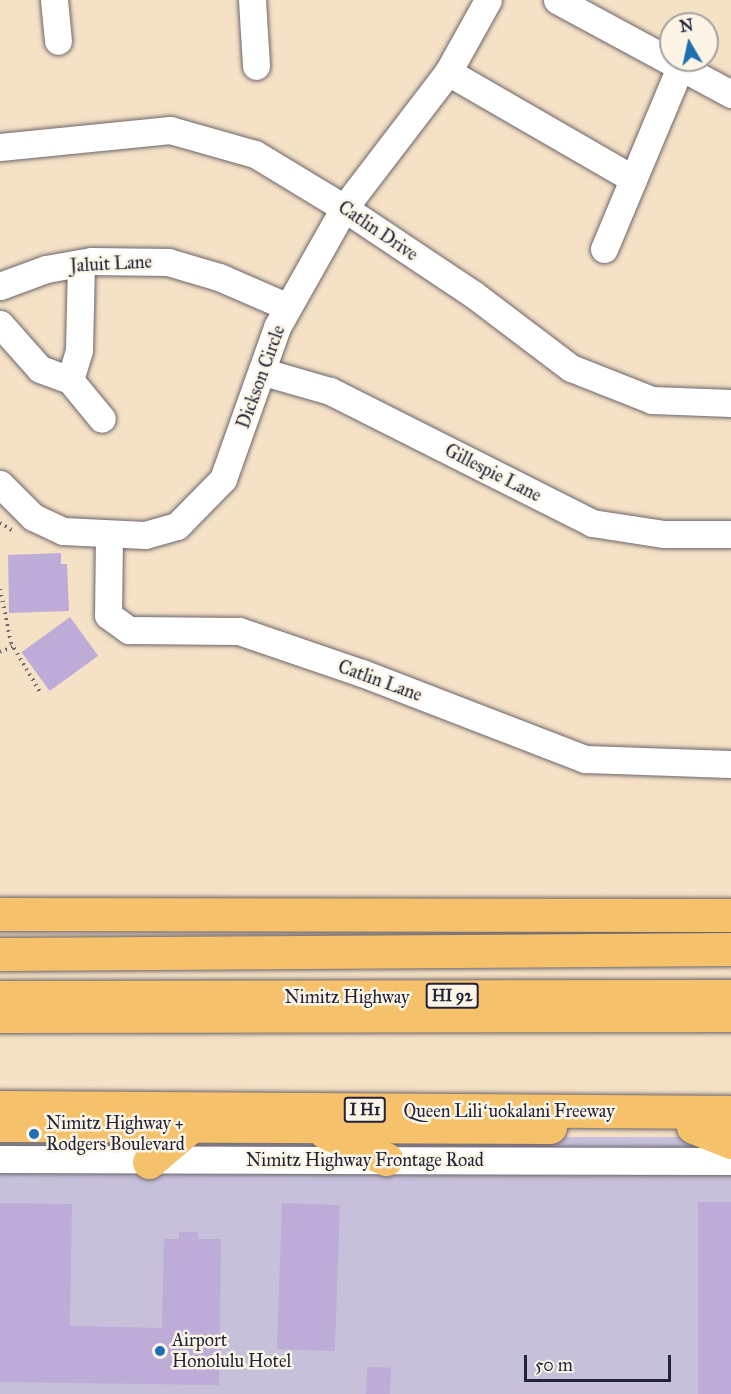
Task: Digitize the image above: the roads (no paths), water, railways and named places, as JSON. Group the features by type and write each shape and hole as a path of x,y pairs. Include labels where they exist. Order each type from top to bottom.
{"main road":[{"path":"0,914 731,915"},
{"path":"619,948 731,967"},
{"path":"0,954 731,949"},
{"name":"Nimitz Highway","path":"0,997 731,996"},
{"path":"0,1016 731,1015"},
{"name":"Queen Liliʻuokalani Freeway","path":"0,1107 731,1112"},
{"path":"0,1125 731,1127"},
{"path":"149,1162 190,1127"},
{"path":"315,1127 386,1159"},
{"path":"693,1127 731,1142"}],"street":[{"path":"54,0 58,41"},
{"path":"252,0 256,66"},
{"name":"Dickson Circle","path":"0,484 33,517 63,531 109,536 145,535 177,526 223,478 264,372 277,327 344,207 448,72 488,0"},
{"path":"568,2 659,55"},
{"path":"448,72 633,179"},
{"path":"604,249 678,72"},
{"path":"689,72 731,94"},
{"name":"Catlin Drive","path":"0,147 170,130 255,154 344,207 473,294 571,368 652,400 731,403"},
{"name":"Jaluit Lane","path":"0,286 46,269 81,263 168,262 219,277 288,307"},
{"path":"70,380 80,350 81,263"},
{"path":"0,324 40,369 70,380 102,419"},
{"name":"Gillespie Lane","path":"264,372 330,391 592,524 664,534 731,534"},
{"name":"Catlin Lane","path":"109,536 108,615 129,630 239,631 362,673 585,759 731,764"},
{"name":"Nimitz Highway Frontage Road","path":"0,1159 149,1162 386,1159 731,1161"}],"place":[{"name":"Nimitz Highway + Rodgers Boulevard","path":"34,1134"},
{"name":"Airport Honolulu Hotel","path":"160,1351"}]}
